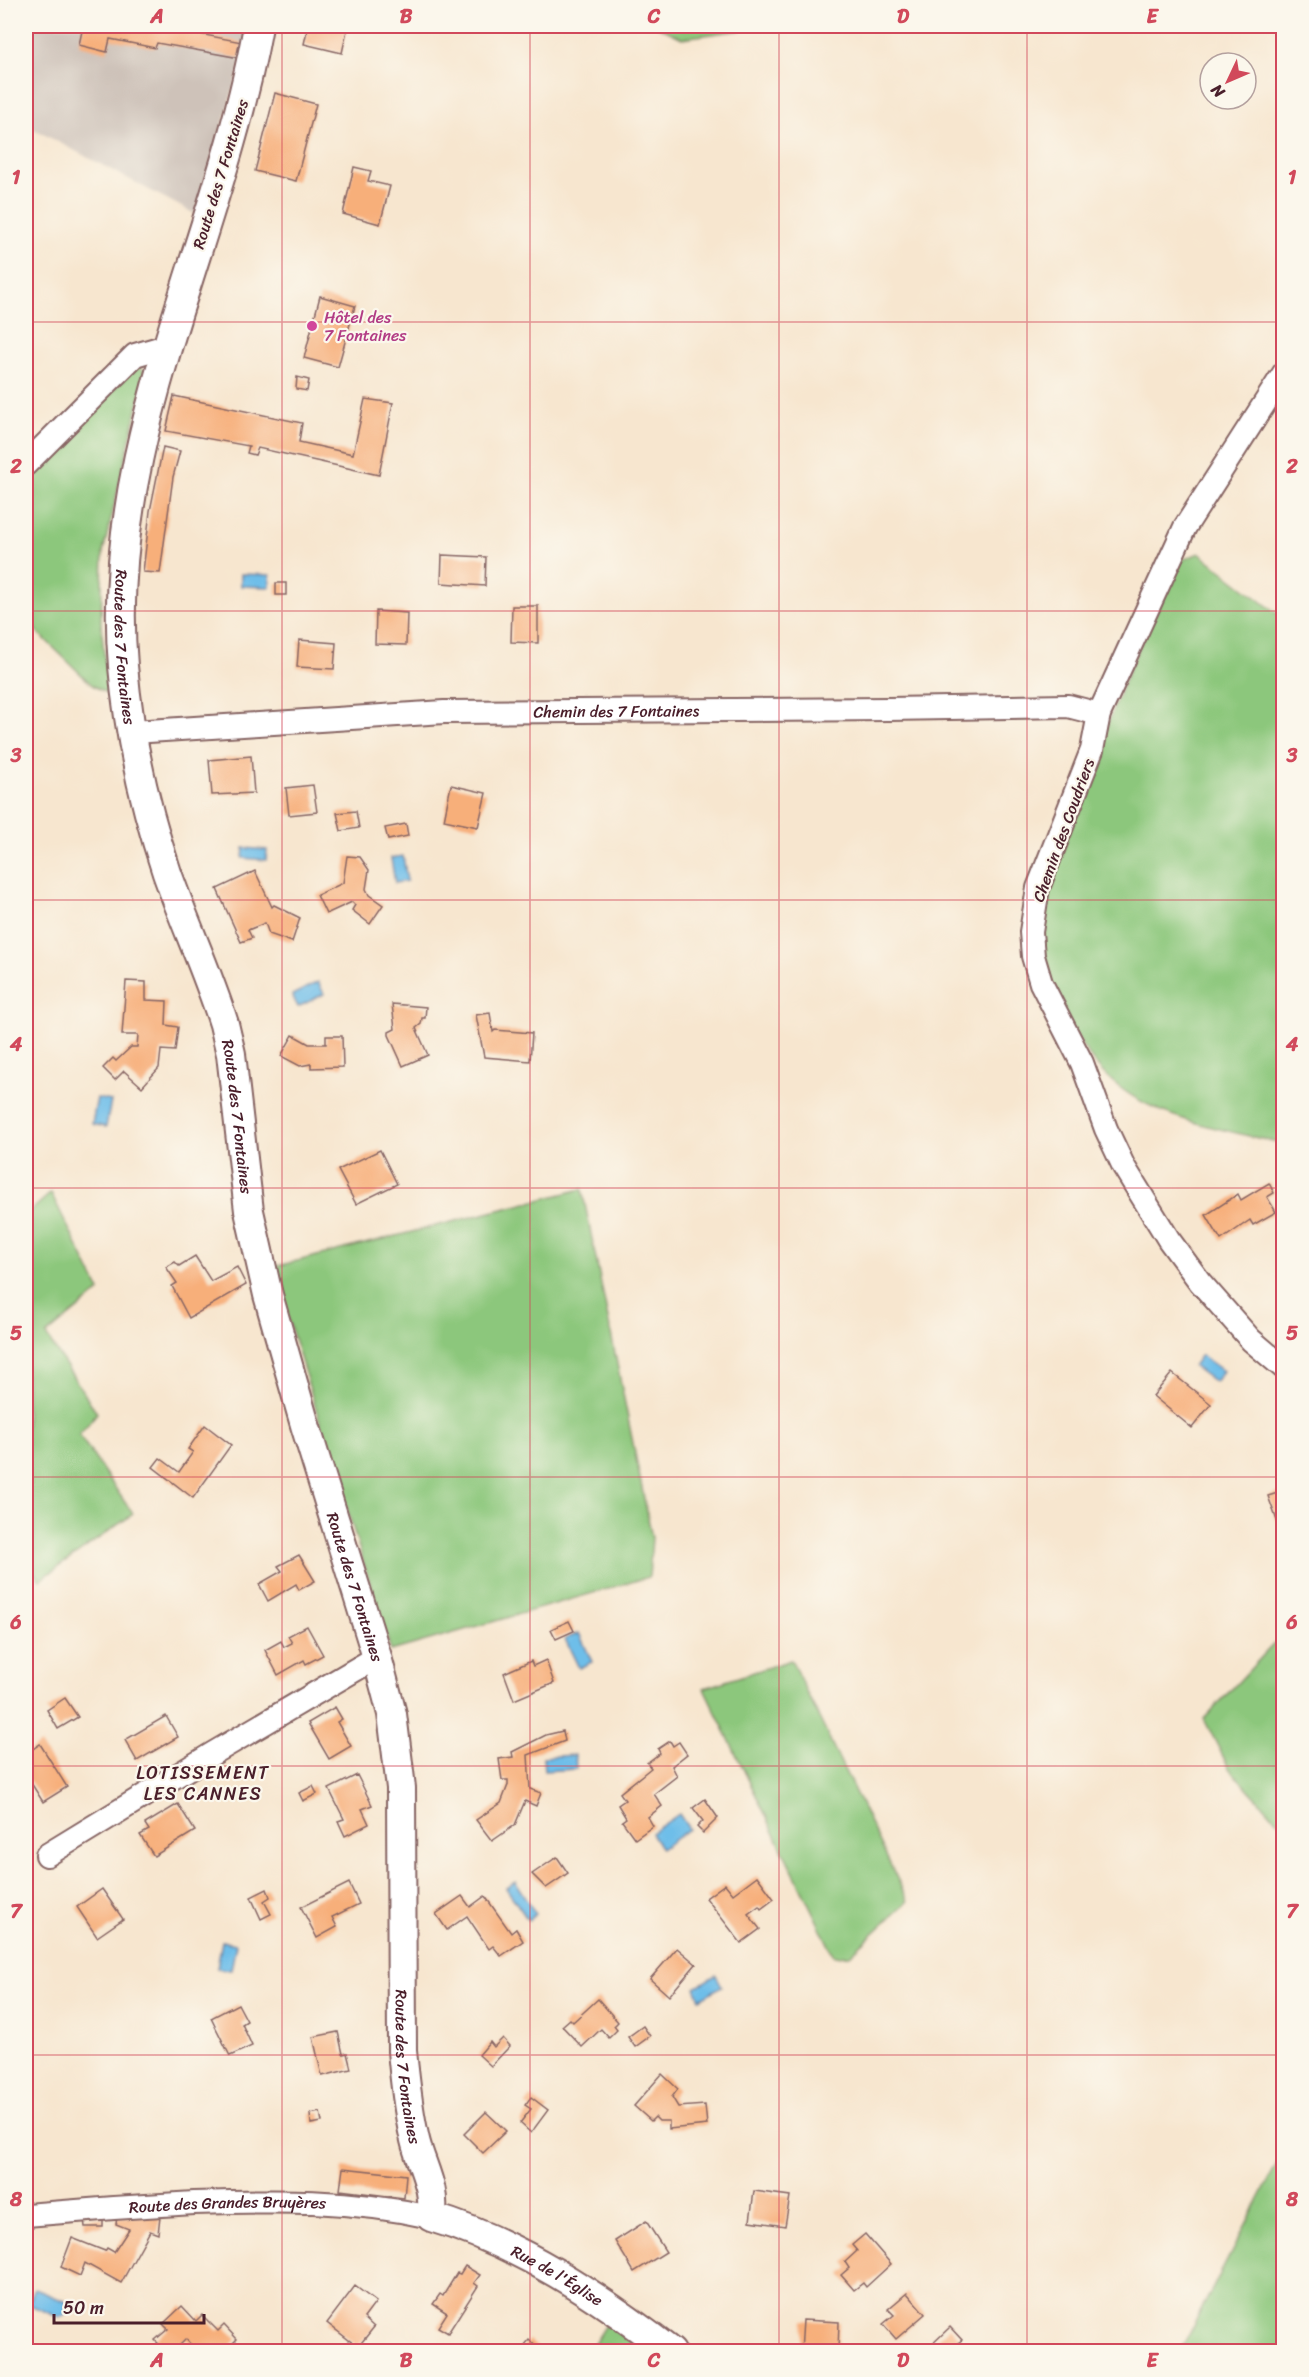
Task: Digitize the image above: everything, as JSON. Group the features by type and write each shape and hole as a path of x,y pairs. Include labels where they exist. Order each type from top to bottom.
{"street":[{"name":"Route des 7 Fontaines","path":"258,26 249,77 236,125 166,346 144,430 131,501 123,566 121,626 123,668 143,788 157,842 224,1024 231,1054 249,1212 268,1295 392,1714 401,1788 402,2051 406,2091 416,2142 432,2190 431,2217"},
{"path":"26,464 135,355 166,346"},
{"name":"Chemin des Coudriers","path":"1284,373 1185,527 1099,714 1092,750 1038,888 1033,915 1033,956 1041,983 1082,1063 1124,1167 1169,1240 1200,1282 1251,1340 1284,1368"},
{"name":"Chemin des 7 Fontaines","path":"133,732 444,712 889,710 1068,706 1099,714"},
{"path":"47,1856 212,1754 377,1657"},
{"name":"Route des Grandes Bruyères","path":"26,2215 102,2208 278,2200 396,2209 431,2217"},
{"name":"Rue de l'Église","path":"431,2217 493,2242 567,2278 671,2352"}],"shaded area":[{"path":"26,26 248,26 244,55 195,214 26,125"}],"green space":[{"path":"657,26 773,26 682,38"},
{"path":"138,366 146,372 103,552 101,622 108,694 92,685 26,621 26,478 75,426"},
{"path":"1199,553 1283,618 1283,1144 1176,1116 1155,1108 1118,1086 1088,1055 1063,1012 1046,965 1042,943 1042,909 1049,883 1122,688 1145,634 1182,560"},
{"path":"582,1189 652,1538 649,1577 391,1651 288,1319 277,1266"},
{"path":"51,1193 100,1291 46,1335 97,1413 79,1435 133,1514 40,1580 26,1562 26,1215"},
{"path":"1283,1634 1283,1827 1229,1768 1204,1719"},
{"path":"791,1660 908,1901 850,1955 834,1956 704,1688"},
{"path":"1283,2153 1283,2351 1180,2351"},
{"path":"607,2323 642,2351 589,2352"}],"water":[{"path":"241,574 270,575 270,587 241,586"},
{"path":"244,848 267,850 266,860 243,858"},
{"path":"403,856 407,881 395,883 391,858"},
{"path":"318,982 324,994 298,1007 292,995"},
{"path":"97,1098 111,1101 106,1127 92,1124"},
{"path":"1201,1355 1223,1371 1215,1382 1193,1366"},
{"path":"579,1633 592,1662 579,1668 565,1639"},
{"path":"575,1755 576,1769 544,1771 543,1757"},
{"path":"679,1814 689,1829 661,1849 651,1833"},
{"path":"515,1882 536,1914 528,1920 506,1888"},
{"path":"222,1941 236,1944 231,1970 217,1968"},
{"path":"716,1975 722,1986 700,1999 695,1987"},
{"path":"35,2289 67,2302 67,2313 60,2318 28,2304"}],"building":[{"path":"83,26 196,26 194,33 242,42 240,58 157,43 155,48 110,39 107,52 79,45"},
{"path":"308,26 348,26 342,53 304,44"},
{"path":"275,93 316,104 296,181 255,171"},
{"path":"354,167 371,171 368,181 390,186 380,224 343,214"},
{"path":"320,296 355,306 338,367 304,358"},
{"path":"297,377 309,380 307,391 296,389"},
{"path":"174,396 302,423 299,442 353,454 365,399 393,403 379,475 258,448 255,455 247,453 249,446 166,431"},
{"path":"163,447 180,451 173,477 160,573 143,572 150,511"},
{"path":"442,555 486,557 485,586 441,583"},
{"path":"276,583 286,583 286,595 276,595"},
{"path":"512,606 538,606 538,643 511,642"},
{"path":"376,611 407,613 406,645 375,644"},
{"path":"299,640 336,643 334,669 297,667"},
{"path":"251,756 254,793 212,795 209,760"},
{"path":"313,785 317,812 289,815 286,788"},
{"path":"451,785 486,793 478,827 444,820"},
{"path":"356,811 359,828 341,831 337,813"},
{"path":"406,824 408,836 388,840 385,828"},
{"path":"347,856 360,857 369,870 366,889 369,895 383,905 370,924 352,910 355,905 352,902 326,914 317,895 343,883"},
{"path":"255,871 272,907 274,905 300,918 292,942 269,934 265,923 248,930 252,938 241,942 217,889"},
{"path":"126,981 146,982 146,1000 167,1001 166,1025 178,1027 175,1051 161,1050 159,1068 142,1087 124,1071 115,1080 103,1068 113,1058 116,1061 131,1047 137,1047 138,1035 122,1035"},
{"path":"392,1004 426,1007 425,1018 422,1018 421,1024 416,1028 428,1055 403,1066 389,1035 389,1032 395,1029"},
{"path":"490,1013 493,1032 495,1030 532,1033 530,1061 484,1057 476,1015"},
{"path":"293,1035 309,1044 326,1044 326,1036 342,1036 343,1067 311,1068 311,1064 300,1066 281,1056"},
{"path":"380,1150 397,1184 356,1204 338,1170"},
{"path":"1269,1183 1274,1193 1267,1197 1276,1212 1253,1225 1250,1220 1221,1240 1206,1215 1238,1194 1241,1200"},
{"path":"195,1256 211,1281 237,1267 246,1285 189,1318 172,1286 177,1283 166,1267 175,1262 179,1266"},
{"path":"1172,1373 1211,1404 1192,1428 1153,1396"},
{"path":"205,1425 231,1445 193,1498 153,1467 160,1458 179,1472 193,1452 188,1449"},
{"path":"1284,1491 1284,1537 1283,1537 1268,1496"},
{"path":"299,1555 315,1581 299,1590 296,1584 268,1601 259,1584 282,1571 278,1566"},
{"path":"569,1621 574,1631 556,1639 551,1629"},
{"path":"307,1626 323,1655 306,1664 304,1660 278,1675 265,1650 281,1641 284,1647 292,1643 288,1636"},
{"path":"546,1660 554,1683 514,1700 504,1673 531,1661 533,1666"},
{"path":"65,1698 78,1717 58,1729 47,1710"},
{"path":"335,1707 342,1719 337,1722 351,1746 329,1759 308,1723"},
{"path":"166,1716 178,1737 137,1761 125,1740"},
{"path":"563,1731 565,1741 528,1755 530,1789 541,1793 536,1806 525,1801 515,1825 492,1841 476,1820 501,1803 508,1785 508,1780 502,1780 499,1759 513,1757 512,1752 546,1735"},
{"path":"670,1741 673,1746 679,1742 687,1754 672,1766 677,1776 654,1794 662,1806 648,1817 653,1826 635,1839 622,1821 626,1818 618,1805 625,1800 620,1793 651,1768 647,1763 660,1753 658,1749"},
{"path":"40,1744 67,1787 43,1802 26,1775 26,1754"},
{"path":"357,1775 372,1805 362,1809 369,1824 345,1836 338,1821 344,1819 329,1789"},
{"path":"313,1786 317,1794 303,1801 299,1793"},
{"path":"705,1799 718,1818 703,1833 697,1827 703,1821 693,1808"},
{"path":"178,1804 195,1831 154,1856 140,1835 149,1830 145,1824"},
{"path":"557,1857 568,1873 546,1888 532,1874"},
{"path":"757,1876 774,1899 761,1909 759,1906 748,1914 760,1929 741,1943 706,1898 725,1884 733,1894"},
{"path":"349,1883 359,1904 332,1917 337,1927 317,1938 301,1907"},
{"path":"102,1889 123,1919 97,1937 77,1907"},
{"path":"267,1889 270,1897 264,1901 271,1914 261,1919 251,1897"},
{"path":"462,1896 470,1907 485,1896 511,1933 516,1929 523,1941 501,1956 493,1946 489,1949 467,1916 447,1930 436,1914"},
{"path":"677,1948 696,1964 669,1996 650,1979"},
{"path":"598,1999 618,2022 614,2026 617,2030 609,2038 601,2029 582,2047 562,2026 570,2019 573,2022"},
{"path":"238,2004 247,2021 242,2024 252,2046 230,2056 211,2018"},
{"path":"643,2026 650,2036 635,2047 628,2037"},
{"path":"338,2032 343,2054 347,2053 351,2069 322,2076 313,2037"},
{"path":"503,2038 510,2046 491,2066 479,2055 490,2042 494,2047"},
{"path":"662,2074 678,2089 672,2097 678,2107 705,2105 707,2125 669,2129 669,2121 659,2121 655,2117 651,2121 634,2106"},
{"path":"531,2097 548,2110 531,2133 520,2123 531,2109 525,2105"},
{"path":"320,2112 322,2122 311,2124 310,2114"},
{"path":"486,2112 506,2131 483,2153 464,2134"},
{"path":"343,2168 406,2175 404,2198 340,2190"},
{"path":"754,2191 790,2196 785,2226 750,2221"},
{"path":"160,2216 158,2234 150,2231 121,2283 85,2263 80,2276 61,2267 72,2238 105,2251 107,2248 114,2252 129,2229 116,2224 117,2217"},
{"path":"103,2218 103,2227 85,2227 84,2219"},
{"path":"646,2221 666,2252 634,2272 615,2241"},
{"path":"865,2234 891,2264 866,2287 863,2283 854,2290 841,2275 849,2268 845,2262 857,2251 852,2245"},
{"path":"465,2266 480,2275 474,2283 478,2286 448,2333 438,2327 447,2313 433,2304 440,2294 443,2296 457,2273 460,2274"},
{"path":"355,2286 376,2302 364,2318 374,2327 358,2347 327,2323"},
{"path":"907,2293 925,2314 896,2339 883,2324 894,2315 888,2309"},
{"path":"182,2306 196,2321 202,2315 218,2331 224,2325 237,2339 224,2352 211,2352 205,2345 197,2352 186,2339 173,2352 166,2352 155,2340 168,2329 163,2324"},
{"path":"803,2320 839,2322 838,2352 801,2352"},
{"path":"950,2327 962,2340 958,2343 965,2352 933,2352 929,2347"},
{"path":"529,2340 542,2352 519,2352"}],"place":[{"name":"Hôtel des 7 Fontaines","path":"312,326"}],"district":[{"name":"LOTISSEMENT LES CANNES","path":"203,1783"}]}
